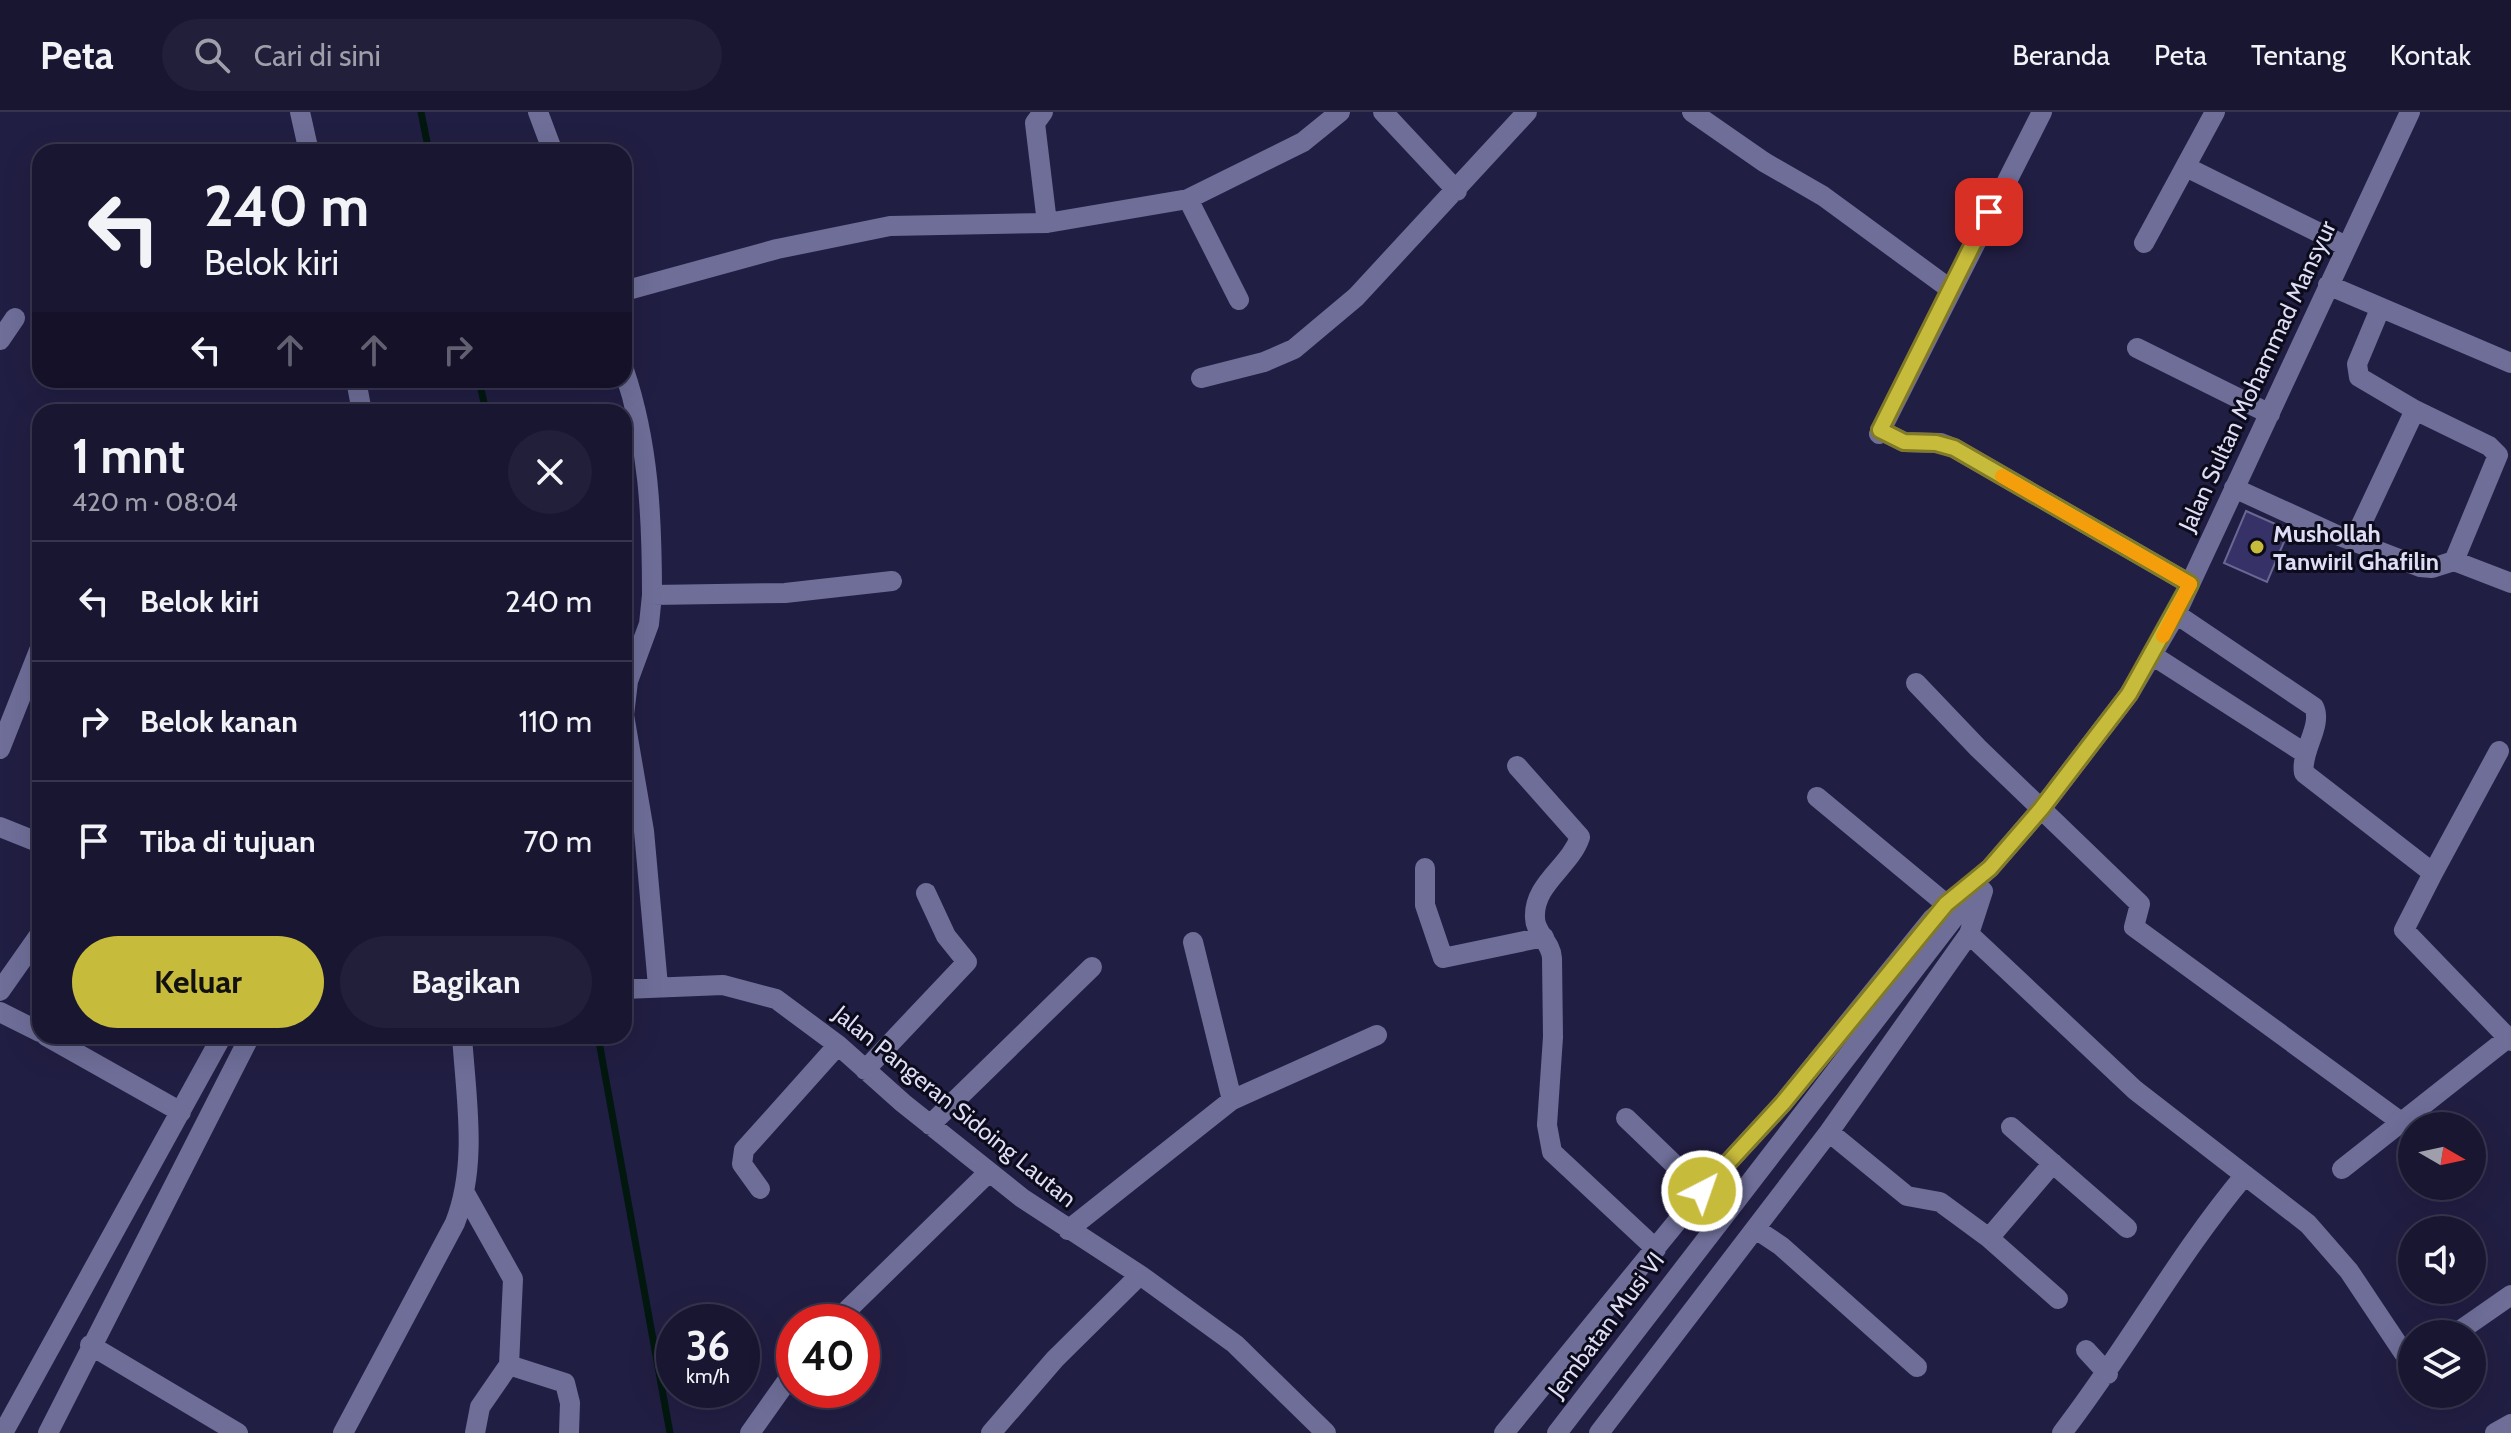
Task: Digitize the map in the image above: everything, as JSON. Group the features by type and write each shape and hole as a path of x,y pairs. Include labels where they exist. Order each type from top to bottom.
{"street":[{"path":"300,112 307,144"},
{"path":"538,112 550,144"},
{"path":"1043,112 1035,123 1047,223"},
{"path":"632,289 777,249 890,226 1047,223 1188,199 1303,142 1340,112"},
{"path":"1383,112 1457,191"},
{"path":"1201,378 1264,362 1294,349 1356,297 1527,112"},
{"path":"1692,112 1764,162 1823,196 1950,289"},
{"path":"2042,112 1880,432 1904,442 1936,443 1954,448 2190,584"},
{"path":"2144,243 2215,112"},
{"name":"Jalan Sultan Mohammad Mansyur","path":"1504,1433 1702,1191 1783,1103 1946,904 1990,868 2041,809 2129,694 2176,614 2410,112"},
{"path":"2186,167 2346,246"},
{"path":"1188,199 1239,300"},
{"path":"2328,285 2511,363"},
{"path":"2380,309 2357,364 2362,380 2489,446 2498,455 2454,561"},
{"path":"0,340 15,318"},
{"path":"2137,348 2270,414"},
{"path":"629,388 641,431 652,518 649,624 632,670"},
{"path":"2353,542 2415,410"},
{"path":"2234,488 2353,542 2426,568 2454,561 2511,583"},
{"path":"652,595 785,593 892,581"},
{"path":"2176,614 2314,707 2317,715 2302,769 2306,777 2433,873"},
{"path":"2152,655 2306,754"},
{"path":"0,749 32,668"},
{"path":"1916,683 2140,904 2134,927 2398,1120"},
{"path":"2414,1112 2510,1040 2404,930 2499,751"},
{"path":"632,761 644,831 658,986"},
{"path":"1517,766 1580,837 1539,894 1535,919 1552,958 1549,1146 1564,1167 1656,1249"},
{"path":"1817,797 1946,904"},
{"path":"0,827 32,840"},
{"path":"1425,868 1425,905 1443,958 1544,937"},
{"path":"1599,1433 1757,1230 1969,934 1990,868"},
{"name":"Jembatan Musi VI","path":"1557,1433 1956,918 1990,868"},
{"path":"868,1073 967,962 946,936 926,893"},
{"path":"1969,934 2135,1090 2308,1224 2329,1246 2398,1345"},
{"path":"1193,942 1232,1100"},
{"path":"0,991 32,945"},
{"path":"930,1125 1092,967"},
{"name":"Jalan Pangeran Sidoing Lautan","path":"632,989 723,985 759,992 794,1011 989,1172 1235,1344 1322,1432"},
{"path":"0,1012 32,1028"},
{"path":"1068,1230 1232,1100 1377,1035"},
{"path":"60,1044 181,1112"},
{"path":"3,1433 218,1044"},
{"path":"48,1433 90,1345 246,1044"},
{"path":"343,1433 455,1223 466,1195 469,1159 462,1044"},
{"path":"760,1189 742,1164 744,1150 838,1045"},
{"path":"1626,1118 1702,1191"},
{"path":"2342,1169 2398,1124"},
{"path":"2011,1127 2127,1228"},
{"path":"1829,1132 1907,1196 1940,1202 1989,1238 2058,1299"},
{"path":"1989,1238 2053,1163"},
{"path":"853,1304 989,1172"},
{"path":"2062,1433 2108,1374 2203,1225 2245,1175"},
{"path":"466,1195 513,1279 509,1365 480,1407 475,1433"},
{"path":"1757,1230 1781,1246 1917,1367"},
{"path":"991,1433 1055,1359 1140,1275"},
{"path":"2475,1320 2511,1295"},
{"path":"90,1345 238,1433"},
{"path":"2086,1350 2108,1374"},
{"path":"509,1365 565,1383 570,1403 569,1433"},
{"path":"750,1433 776,1396"},
{"path":"2495,1433 2511,1424"}],"building":[{"name":"Mushollah Tanwiril Ghafilin","path":"2246,511 2289,530 2267,582 2224,563"}],"waterway":[{"path":"421,112 427,144"},
{"path":"481,388 484,404"},
{"path":"599,1044 670,1433"}],"slow traffic":[{"path":"2002,476 2190,584 2163,636"}],"place":[{"name":"Mushollah Tanwiril Ghafilin","path":"2257,547"}],"route":[{"path":"1702,1191 1783,1103 1932,919 1990,868 2041,809 2129,694 2190,584 1954,448 1936,443 1915,445 1880,430 1989,212"}]}
